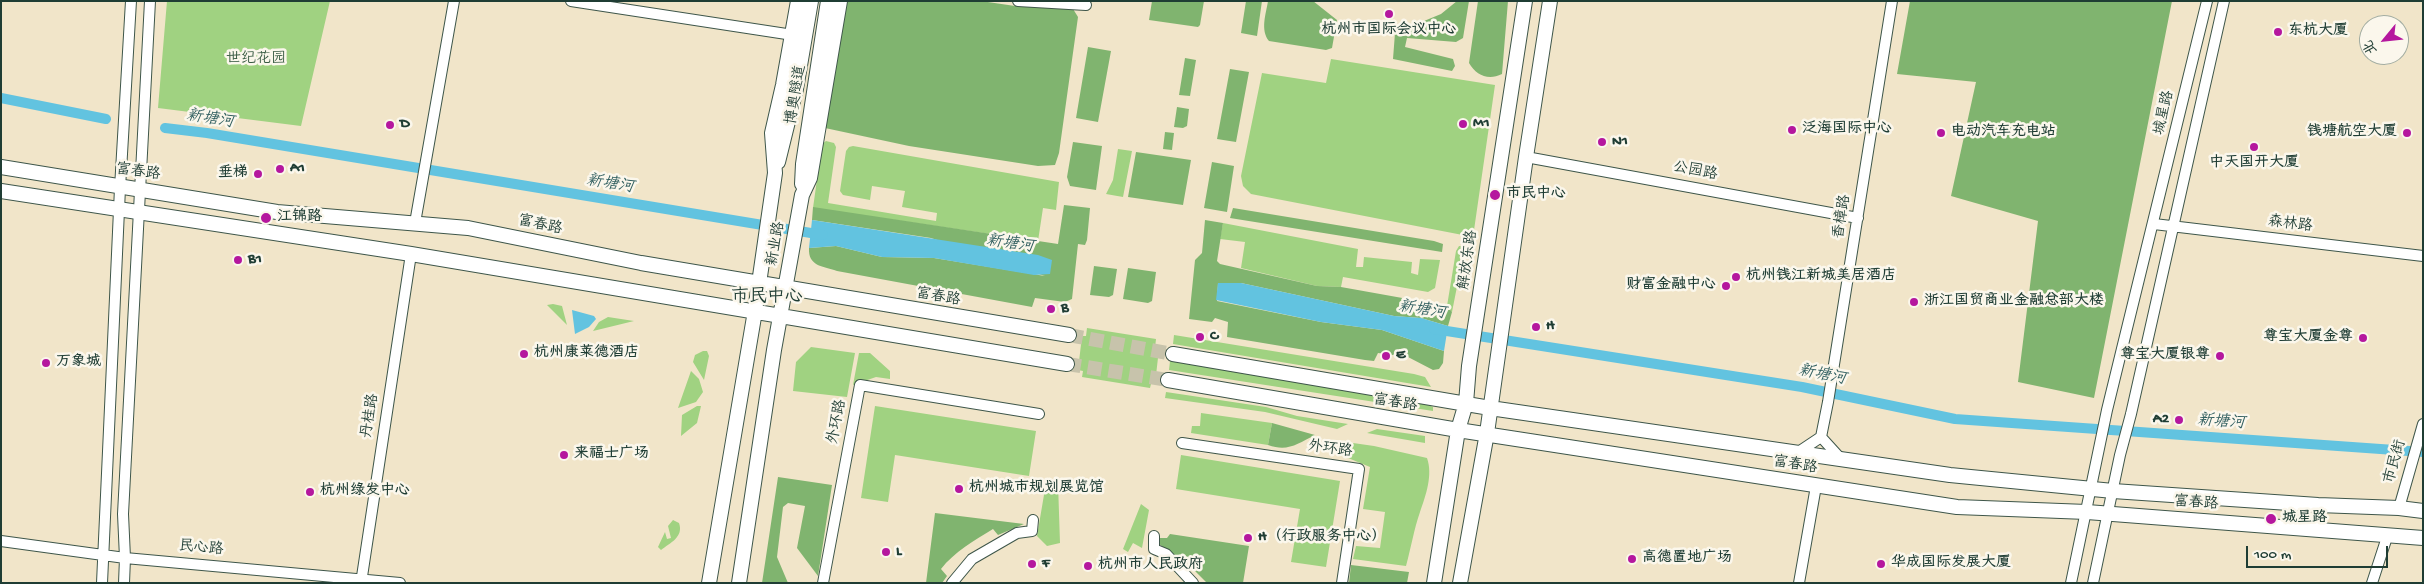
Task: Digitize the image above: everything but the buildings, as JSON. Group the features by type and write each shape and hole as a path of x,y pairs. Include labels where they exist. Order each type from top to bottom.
{"main road":[{"name":"新业路","path":"755,311 775,173 772,133 793,35 798,1"},
{"name":"博奥隧道","path":"775,173 796,89 811,1"},
{"name":"博奥隧道","path":"802,195 803,164 828,1"},
{"name":"新业路","path":"739,583 780,314 802,195 810,178 840,1"},
{"name":"解放东路","path":"1434,583 1458,430 1466,403 1469,366 1525,1"},
{"path":"1460,583 1487,433 1550,1"},
{"name":"富春路","path":"1,167 120,188 139,189 277,212 468,228 641,263 758,284 1069,334"},
{"path":"1,191 411,254 780,314 1067,364"},
{"path":"709,583 755,311"},
{"name":"富春路","path":"1173,354 1490,408 1950,475 2113,491 2423,511"},
{"name":"富春路","path":"1168,380 1458,430 1957,507 2087,512 2423,538"}],"street":[{"path":"102,583 120,188 131,1"},
{"path":"124,583 123,514 150,1"},
{"path":"415,223 454,1"},
{"path":"571,1 793,35"},
{"path":"1018,1 1086,5"},
{"name":"香樟路","path":"1820,437 1832,378 1892,1"},
{"name":"城星路","path":"2071,583 2087,512 2106,410 2154,224 2207,1"},
{"path":"2094,583 2120,455 2131,414 2172,225 2224,1"},
{"name":"公园路","path":"1526,157 1858,218"},
{"name":"森林路","path":"2154,224 2423,256"},
{"name":"丹桂路","path":"361,581 411,254"},
{"name":"外环路","path":"823,583 860,386 1039,414"},
{"name":"市民街","path":"2399,508 2422,425"},
{"path":"1797,453 1820,437 1841,459"},
{"name":"外环路","path":"1182,443 1359,469 1342,583"},
{"path":"1799,583 1816,486"},
{"path":"953,582 972,560 1016,533 1032,531 1033,520"},
{"path":"2372,583 2388,534"},
{"path":"1154,536 1154,549 1166,554 1193,583"},
{"name":"民心路","path":"1,541 125,558 361,581 400,583"}],"green space":[{"name":"世纪花园","path":"167,1 330,1 301,126 158,108"},
{"path":"846,1 981,1 1015,6 1070,4 1078,17 1059,153 1055,165 1038,166 909,146 825,128"},
{"path":"1152,1 1204,1 1200,25 1198,27 1149,20"},
{"path":"1246,1 1262,1 1257,36 1241,33"},
{"path":"1268,1 1313,1 1337,20 1332,48 1326,50 1269,41 1264,27"},
{"path":"1457,1 1469,1 1463,38 1456,42 1407,38 1405,47 1453,59 1455,66 1452,71 1393,59 1395,33 1441,14"},
{"path":"1478,1 1508,1 1502,74 1497,76 1483,76 1475,71 1469,63"},
{"path":"1910,1 2172,1 2094,398 2018,382 2038,221 1951,196 1976,82 1897,74"},
{"path":"1088,47 1111,51 1098,122 1076,118"},
{"path":"1185,58 1196,60 1190,96 1179,95"},
{"path":"1331,59 1495,85 1473,237 1251,194 1243,186 1241,176 1262,73 1326,83"},
{"path":"1230,69 1249,72 1236,142 1217,139"},
{"path":"1177,107 1189,109 1187,126 1183,128 1174,127"},
{"path":"1165,132 1174,133 1172,150 1163,149"},
{"path":"826,141 834,143 836,147 828,203 936,221 937,213 902,207 905,191 872,186 870,200 843,195 840,191 846,151 849,147 853,146 1059,182 1056,210 1043,208 1038,241 813,208 822,144"},
{"path":"1073,142 1102,146 1096,190 1070,186 1067,177"},
{"path":"1118,149 1132,151 1123,197 1106,194 1113,180"},
{"path":"1136,152 1191,160 1183,205 1128,197"},
{"path":"1212,162 1234,166 1227,212 1204,208"},
{"path":"1064,205 1090,208 1087,240 1085,245 1078,244 1072,299 1065,302 1035,298 1032,307 837,271 813,262 809,254 809,248 836,246 882,257 934,258 1045,276 931,238 812,220 813,207 1058,244"},
{"path":"1233,208 1434,241 1443,244 1442,252 1230,218"},
{"path":"1205,220 1223,223 1217,261 1220,264 1317,286 1341,287 1447,306 1452,312 1448,326 1421,318 1394,316 1241,283 1218,283 1217,301 1321,322 1382,330 1444,351 1443,363 1439,369 1433,370 1408,357 1378,353 1374,361 1227,337 1228,322 1215,318 1212,322 1189,319 1195,260 1202,253"},
{"path":"1223,223 1358,249 1356,267 1363,267 1364,257 1412,262 1411,273 1418,275 1420,259 1440,260 1435,288 1428,292 1343,277 1341,287 1317,286 1241,268 1245,242 1220,239"},
{"path":"1459,246 1465,246 1452,312 1447,306 1456,251"},
{"path":"1094,266 1117,269 1113,295 1109,297 1090,295"},
{"path":"1128,268 1156,272 1152,301 1148,303 1123,299"},
{"path":"547,305 562,306 567,325"},
{"path":"608,317 634,321 593,331 599,322"},
{"path":"1087,328 1156,339 1155,348 1159,349 1155,384 1151,384 1150,388 1082,377 1083,371 1078,370 1082,336 1086,336"},
{"path":"1174,335 1414,374 1425,377 1431,387 1173,344"},
{"path":"811,347 855,353 847,397 793,391 796,362"},
{"path":"707,351 709,356 704,380 693,362 695,355"},
{"path":"859,353 870,353 890,371 890,379 876,377 853,385"},
{"path":"1170,361 1426,404 1433,407 1433,411 1169,370"},
{"path":"691,371 699,379 703,392 696,402 678,408"},
{"path":"1166,392 1266,407 1297,416 1348,424 1337,429 1265,412 1165,398"},
{"path":"697,406 701,406 697,423 681,436 682,415"},
{"path":"875,406 1036,431 1029,476 895,455 888,502 861,498"},
{"path":"1201,413 1272,423 1268,445 1191,433 1192,426 1200,426"},
{"path":"1272,423 1315,435 1287,447 1275,447 1268,445"},
{"path":"1377,429 1425,436 1425,443 1367,433"},
{"path":"1346,442 1374,446 1427,458 1429,465 1428,485 1406,566 1353,559 1356,546 1380,548 1385,512 1363,509 1370,467 1336,453 1334,446"},
{"path":"1181,455 1340,481 1326,567 1291,562 1300,509 1176,489"},
{"path":"778,477 832,485 818,576 797,548 805,506 788,503 783,507 777,557 788,583 762,583"},
{"path":"1052,482 1058,483 1060,543 1047,546 1037,536 1045,489"},
{"path":"1141,504 1149,510 1142,548 1133,543 1128,552 1123,549"},
{"path":"935,513 1024,524 998,535 993,529 965,547 946,563 941,569 947,576 942,583 926,583"},
{"path":"673,520 679,523 680,532 675,539 661,550 658,547 665,532 667,539 671,538 668,526"},
{"path":"1170,534 1249,546 1243,583 1207,583 1187,563 1184,566 1159,544 1160,538 1167,538"},
{"path":"1351,565 1409,572 1407,583 1349,583"}],"water":[{"path":"812,220 1038,255 1052,260 1050,274 1034,275 934,258 882,257 836,246 809,248"},
{"path":"1218,283 1241,283 1394,316 1421,318 1448,326 1444,351 1382,330 1321,322 1216,300"},
{"path":"572,310 594,316 596,319 589,327 575,334"}],"waterway":[{"name":"新塘河","path":"1,98 106,119"},
{"name":"新塘河","path":"165,128 207,133 823,235"},
{"name":"新塘河","path":"1434,329 1802,387 1955,419 2423,452"}],"tunnel":[{"path":"1069,335 1173,354"},
{"path":"1067,364 1168,380"}],"place":[{"name":"杭州市国际会议中心","path":"1389,14"},
{"name":"东杭大厦","path":"2278,32"},
{"name":"M1","path":"1463,124"},
{"name":"D","path":"390,125"},
{"name":"泛海国际中心","path":"1792,130"},
{"name":"电动汽车充电站","path":"1941,133"},
{"name":"钱塘航空大厦","path":"2407,133"},
{"name":"N1","path":"1602,142"},
{"name":"中天国开大厦","path":"2254,147"},
{"name":"A1","path":"280,169"},
{"name":"垂梯","path":"258,174"},
{"name":"市民中心","path":"1495,195"},
{"name":"江锦路","path":"266,218"},
{"name":"B1","path":"238,260"},
{"name":"杭州钱江新城美居酒店","path":"1736,277"},
{"name":"财富金融中心","path":"1726,286"},
{"name":"浙江国贸商业金融总部大楼","path":"1914,302"},
{"name":"B","path":"1051,309"},
{"name":"H","path":"1536,327"},
{"name":"C","path":"1200,337"},
{"name":"尊宝大厦金尊","path":"2363,338"},
{"name":"杭州康莱德酒店","path":"524,354"},
{"name":"E","path":"1386,356"},
{"name":"尊宝大厦银尊","path":"2220,356"},
{"name":"万象城","path":"46,363"},
{"name":"A2","path":"2179,420"},
{"name":"来福士广场","path":"564,455"},
{"name":"杭州城市规划展览馆","path":"959,489"},
{"name":"杭州绿发中心","path":"310,492"},
{"name":"城星路","path":"2271,519"},
{"name":"H（行政服务中心）","path":"1248,538"},
{"name":"L","path":"886,552"},
{"name":"高德置地广场","path":"1632,559"},
{"name":"F","path":"1032,564"},
{"name":"华成国际发展大厦","path":"1881,564"},
{"name":"杭州市人民政府","path":"1088,566"}],"district":[{"name":"市民中心","path":"767,298"}]}
